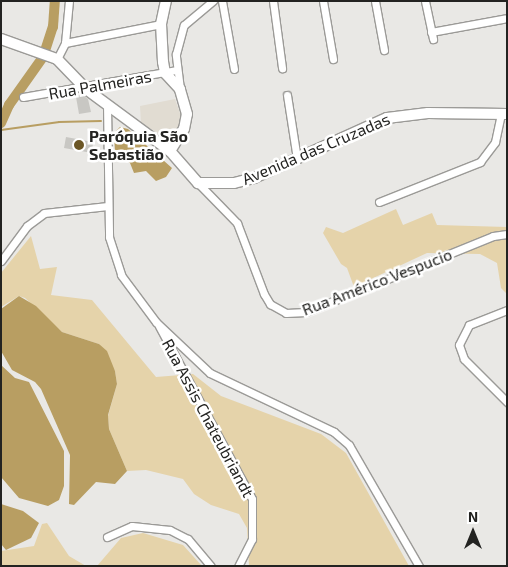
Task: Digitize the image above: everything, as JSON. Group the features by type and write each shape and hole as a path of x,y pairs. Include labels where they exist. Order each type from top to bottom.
{"street":[{"path":"52,58 65,43 69,1"},
{"path":"166,1 161,24 165,73 180,89"},
{"path":"170,150 186,122 176,70 184,25 213,1"},
{"path":"222,1 234,69"},
{"path":"273,1 282,68"},
{"path":"323,1 333,59"},
{"path":"375,1 384,50"},
{"path":"425,1 432,36 507,18"},
{"path":"65,43 161,24"},
{"path":"1,39 52,58 86,88 170,150 198,183"},
{"name":"Rua Palmeiras","path":"23,97 86,88 176,70"},
{"path":"287,95 297,159"},
{"path":"107,104 108,206 113,257 121,275 156,322 225,383 321,426 349,445 419,566"},
{"name":"Avenida das Cruzadas","path":"198,183 243,182 387,118 405,114 504,114"},
{"path":"380,202 480,162 495,142 504,114"},
{"name":"Rua Américo Vespucio","path":"198,183 237,224 264,294 270,304 286,313 306,312 493,236 507,234"},
{"path":"1,261 27,226 44,213 108,206"},
{"path":"507,310 470,325 459,344 464,359 507,402"},
{"name":"Rua Assis Chateubriandt","path":"156,322 244,480 252,499 254,516 252,539 238,566"},
{"path":"107,537 132,526 170,530 188,539 211,566"}],"shaded area":[{"path":"175,99 182,119 171,141 141,123 140,106"},
{"path":"120,127 128,129 172,168 166,177 156,181 146,171 134,173 130,163 115,152 114,133"},
{"path":"396,209 403,225 432,213 437,225 507,227 507,294 501,288 497,263 480,254 427,253 354,287 347,268 341,264 323,233 326,227 343,233"},
{"path":"31,236 40,269 57,267 51,295 92,300 156,377 193,374 221,396 321,434 346,453 409,566 249,566 247,528 239,514 211,505 194,494 183,479 146,470 127,471 109,429 108,416 117,384 115,371 99,344 62,332 25,298 19,296 1,307 1,273"},
{"path":"19,296 36,306 62,332 99,344 107,351 115,371 117,384 108,415 109,429 127,471 115,484 96,482 74,505 69,504 70,455 41,389 35,382 12,370 1,351 1,309"},
{"path":"1,365 15,378 29,382 64,451 64,486 59,500 48,506 19,498 1,477"},
{"path":"1,504 23,511 39,523 31,538 6,550 1,544"},
{"path":"47,523 69,556 86,566 1,566 1,551 34,546 42,524"},
{"path":"143,533 183,545 202,566 97,566 121,538"}],"building":[{"path":"81,94 88,99 91,112 79,114 76,97"},
{"name":"Paróquia São Sebastião","path":"66,137 93,142 92,153 64,148"}],"waterway":[{"path":"1,123 9,105 43,57 53,27 55,1"},
{"path":"1,130 59,122 101,121"}],"place":[{"name":"Paróquia São Sebastião","path":"79,145"}]}
